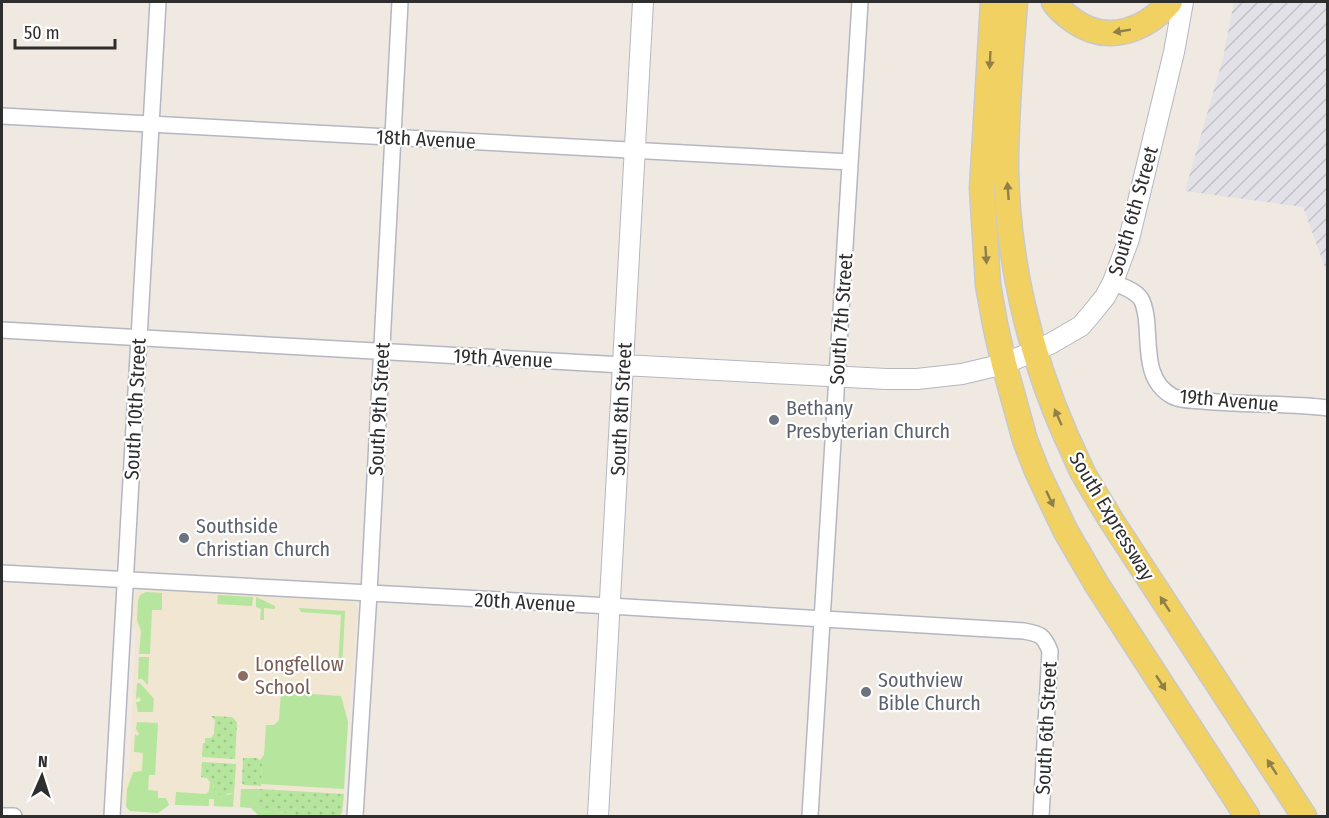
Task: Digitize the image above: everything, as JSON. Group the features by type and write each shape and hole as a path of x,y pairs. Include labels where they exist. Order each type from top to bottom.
{"main road":[{"path":"993,2 982,188 988,285 1004,364 1025,440 1065,530 1097,585 1247,816"},
{"name":"South Expressway","path":"1015,2 1006,127 1006,168 1014,256 1034,352 1054,408 1083,473 1111,520 1304,816"},
{"path":"1054,2 1077,23 1094,31 1109,33 1130,31 1144,25 1160,14 1170,2"}],"street":[{"name":"South 10th Street","path":"112,816 158,2"},
{"name":"South 9th Street","path":"355,816 400,2"},
{"name":"South 8th Street","path":"598,816 643,2"},
{"name":"South 7th Street","path":"810,816 860,2"},
{"name":"South 6th Street","path":"1004,364 1034,352 1080,326 1105,297 1113,282 1129,239 1174,52 1183,2"},
{"name":"18th Avenue","path":"2,116 850,162"},
{"name":"19th Avenue","path":"1113,282 1134,292 1141,299 1147,320 1150,364 1155,378 1171,395 1180,399 1216,402 1328,408"},
{"name":"19th Avenue","path":"2,330 886,379 917,379 962,374 1004,364"},
{"name":"20th Avenue","path":"2,573 1024,631 1036,633 1046,640"},
{"name":"South 6th Street","path":"1041,816 1050,658 1046,640"},
{"path":"2,816 14,816"}],"shaded area":[{"path":"1234,2 1327,2 1327,273 1303,207 1185,191 1223,58"},
{"name":"Longfellow School","path":"143,589 350,600 355,603 358,608 342,813 338,816 259,816 251,808 169,805 158,813 130,811 122,802 122,777 129,771 136,630 130,624 132,600 136,592"}],"green space":[{"path":"146,592 162,593 162,610 152,610 150,654 139,654 141,631 137,620 138,600 140,595"},
{"path":"218,595 253,597 252,606 217,604"},
{"path":"256,597 275,606 275,609 264,608 264,620 260,620 261,609 256,607"},
{"path":"299,608 345,611 342,669 338,668 341,615 301,612"},
{"path":"139,657 149,657 148,685 142,679 138,679"},
{"path":"137,683 140,683 154,699 153,712 138,712 136,702 141,700 139,697 136,699"},
{"path":"281,692 341,696 348,722 344,789 261,784 262,764 260,760 264,755 266,725 274,725 279,720"},
{"path":"211,716 232,717 237,722 235,759 202,757 205,738 211,738 214,734 215,720"},
{"path":"137,722 158,723 155,775 149,775 148,790 158,791 158,798 166,798 169,805 158,813 130,811 126,807 127,789 133,772 142,771 143,753 134,752 135,734 137,736 139,734 136,729"},
{"path":"243,758 257,758 262,762 261,786 242,783"},
{"path":"202,762 236,764 234,793 221,795 214,791 213,783 201,777"},
{"path":"210,782 213,783 213,789 228,795 234,793 233,807 214,806 214,799 209,799 209,806 175,805 176,792 206,794 209,791"},
{"path":"241,789 259,789 258,811 290,813 290,816 259,816 251,808 240,807"},
{"path":"259,789 344,794 342,813 338,816 290,816 290,813 257,811"}],"place":[{"name":"Bethany Presbyterian Church","path":"774,420"},
{"name":"Southside Christian Church","path":"184,538"},
{"name":"Longfellow School","path":"243,676"},
{"name":"Southview Bible Church","path":"866,692"}]}
